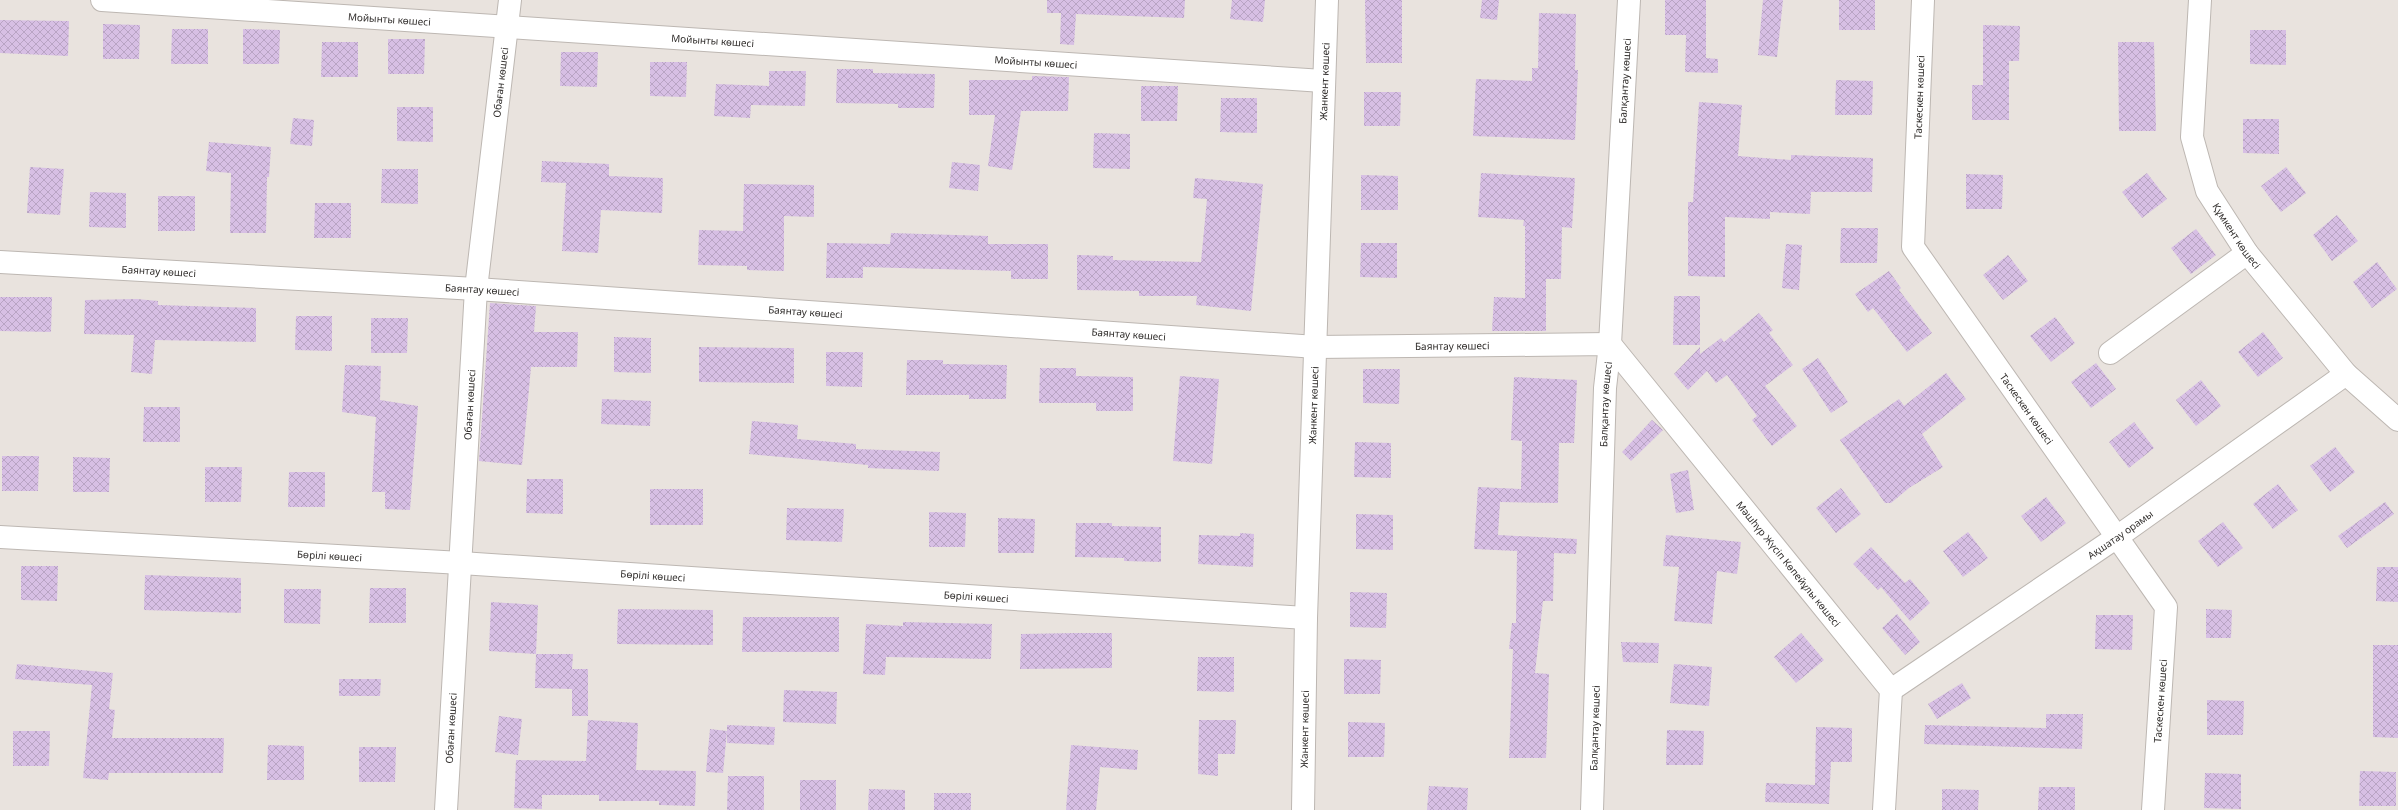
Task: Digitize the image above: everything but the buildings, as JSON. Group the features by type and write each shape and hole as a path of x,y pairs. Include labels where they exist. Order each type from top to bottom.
{"street":[{"name":"Мойынты көшесі","path":"102,0 507,29 1323,81"},
{"name":"Обаған көшесі","path":"446,810 476,289 510,0"},
{"name":"Жанкент көшесі","path":"1303,810 1306,618 1316,347 1323,81 1327,0"},
{"name":"Балқантау көшесі","path":"1592,810 1606,388 1610,344 1629,0"},
{"name":"Таскескен көшесі","path":"1923,0 1913,248 2166,607 2153,810"},
{"name":"Құмкент көшесі","path":"2200,0 2192,137 2207,191 2248,253 2346,374 2398,420"},
{"path":"2110,353 2248,253"},
{"name":"Баянтау көшесі","path":"0,262 476,289 1316,347 1610,344"},
{"name":"Мәшһүр Жүсіп Көпейұлы көшесі","path":"1610,344 1891,690"},
{"name":"Ақшатау орамы","path":"1891,690 2117,537 2346,374"},
{"name":"Бөрілі көшесі","path":"0,537 460,563 1306,618"},
{"path":"1884,810 1891,690"}]}
